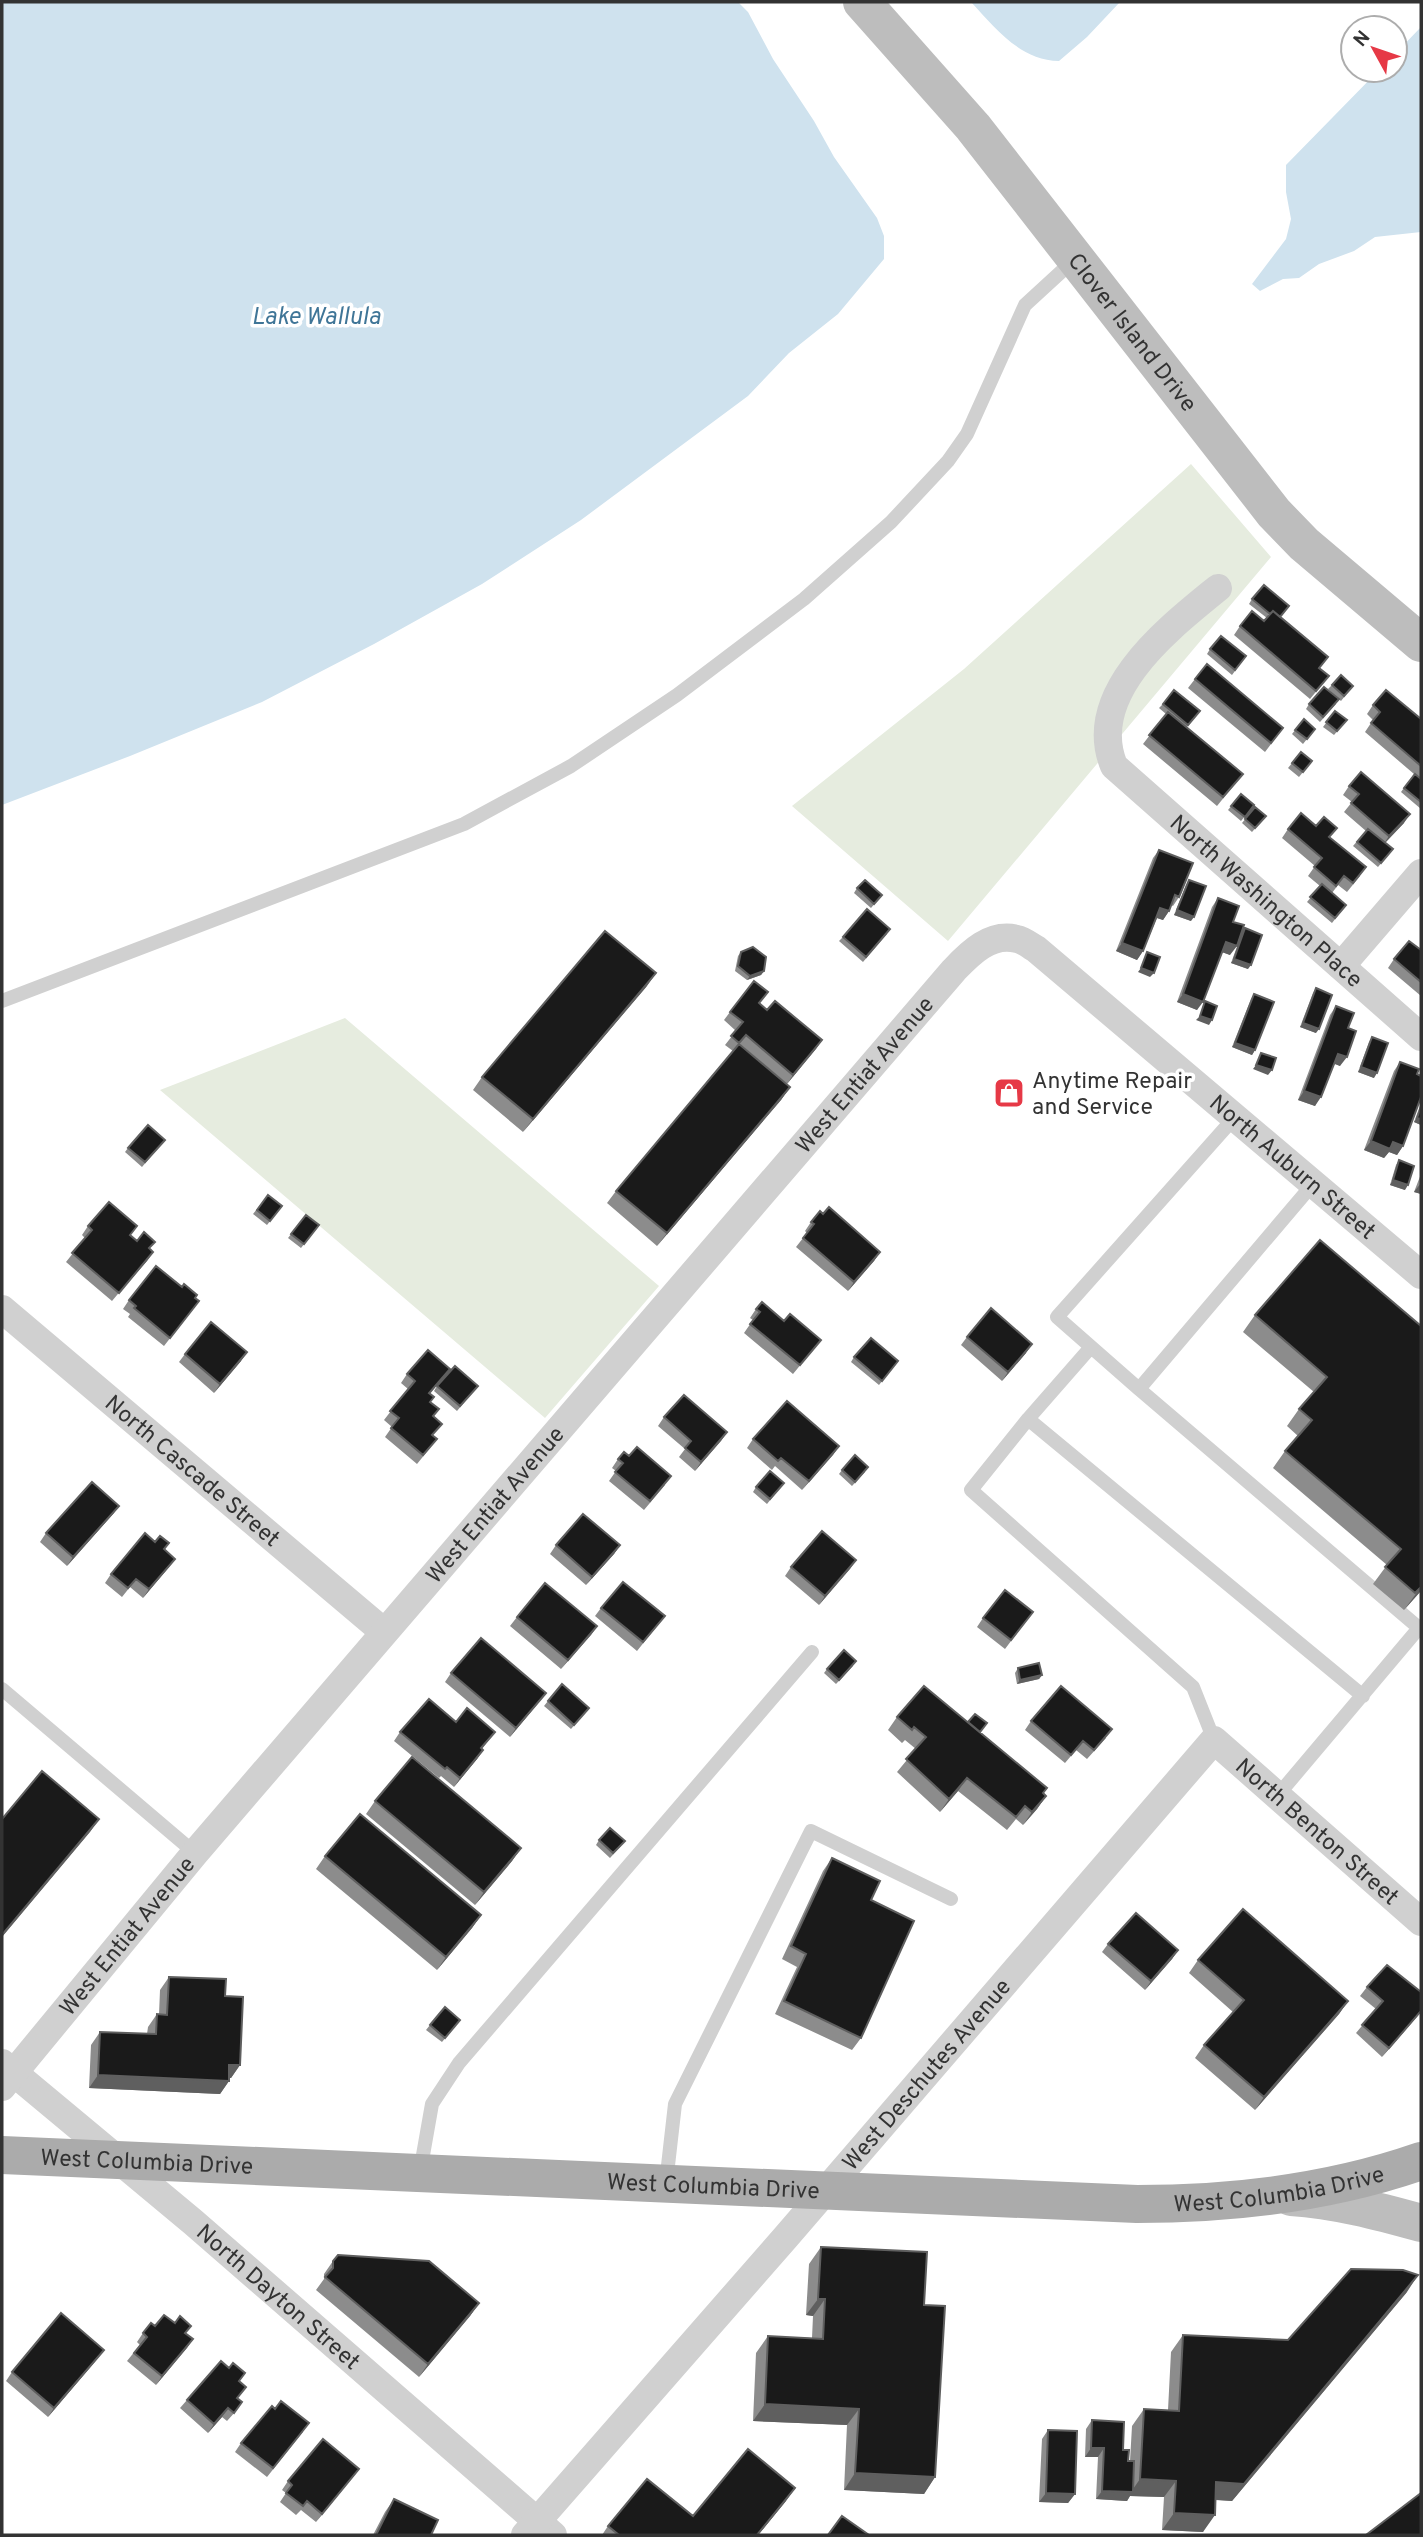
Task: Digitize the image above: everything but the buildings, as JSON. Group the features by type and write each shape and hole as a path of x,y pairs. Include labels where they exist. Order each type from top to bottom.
{"main road":[{"name":"West Columbia Drive","path":"2,2155 1137,2204 1183,2204 1279,2196 1339,2185 1421,2161"}],"street":[{"name":"Clover Island Drive","path":"862,2 973,127 1274,513 1304,544 1421,643"},
{"name":"North Washington Place","path":"1218,588 1153,646 1126,678 1112,706 1107,731 1107,750 1114,766 1421,1037"},
{"path":"1341,966 1421,873"},
{"name":"North Auburn Street","path":"1000,938 1017,939 1037,949 1421,1275"},
{"name":"West Entiat Avenue","path":"6,2075 954,970 975,948 1000,938"},
{"name":"North Cascade Street","path":"2,1309 384,1632"},
{"name":"North Benton Street","path":"1214,1740 1421,1922"},
{"name":"West Deschutes Avenue","path":"539,2531 824,2191 1214,1740"},
{"name":"North Dayton Street","path":"6,2075 193,2222 539,2531"},
{"path":"1279,2196 1321,2199 1421,2223"}],"lane":[{"path":"2,1001 464,824 571,766 677,695 804,599 891,522 948,461 973,421 1025,305 1075,259"},
{"path":"1235,1117 1058,1317 1419,1628 1278,1795"},
{"path":"1139,1389 1313,1184"},
{"path":"1091,1347 971,1490 1194,1686 1214,1740"},
{"path":"1028,1419 1363,1696"},
{"path":"420,2174 432,2104 459,2063 812,1652"},
{"path":"2,1689 195,1853"},
{"path":"666,2184 675,2104 811,1830 950,1899"}],"shaded area":[{"path":"1191,464 1271,557 948,941 792,806 964,669"},
{"path":"345,1018 659,1286 545,1418 160,1090"}],"water":[{"name":"Lake Wallula","path":"2,2 738,2 748,12 773,59 834,157 877,218 884,236 884,259 838,314 789,353 748,396 581,520 482,584 262,702 2,805"},
{"path":"971,2 1120,2 1087,37 1059,61 1032,55 1021,49"},
{"path":"1421,27 1421,232 1375,237 1354,251 1319,264 1299,278 1283,279 1260,291 1252,284 1286,239 1291,219 1286,192 1286,165 1365,84 1409,84 1409,39"}],"place":[{"name":"Anytime Repair and Service","path":"1009,1093"}]}
